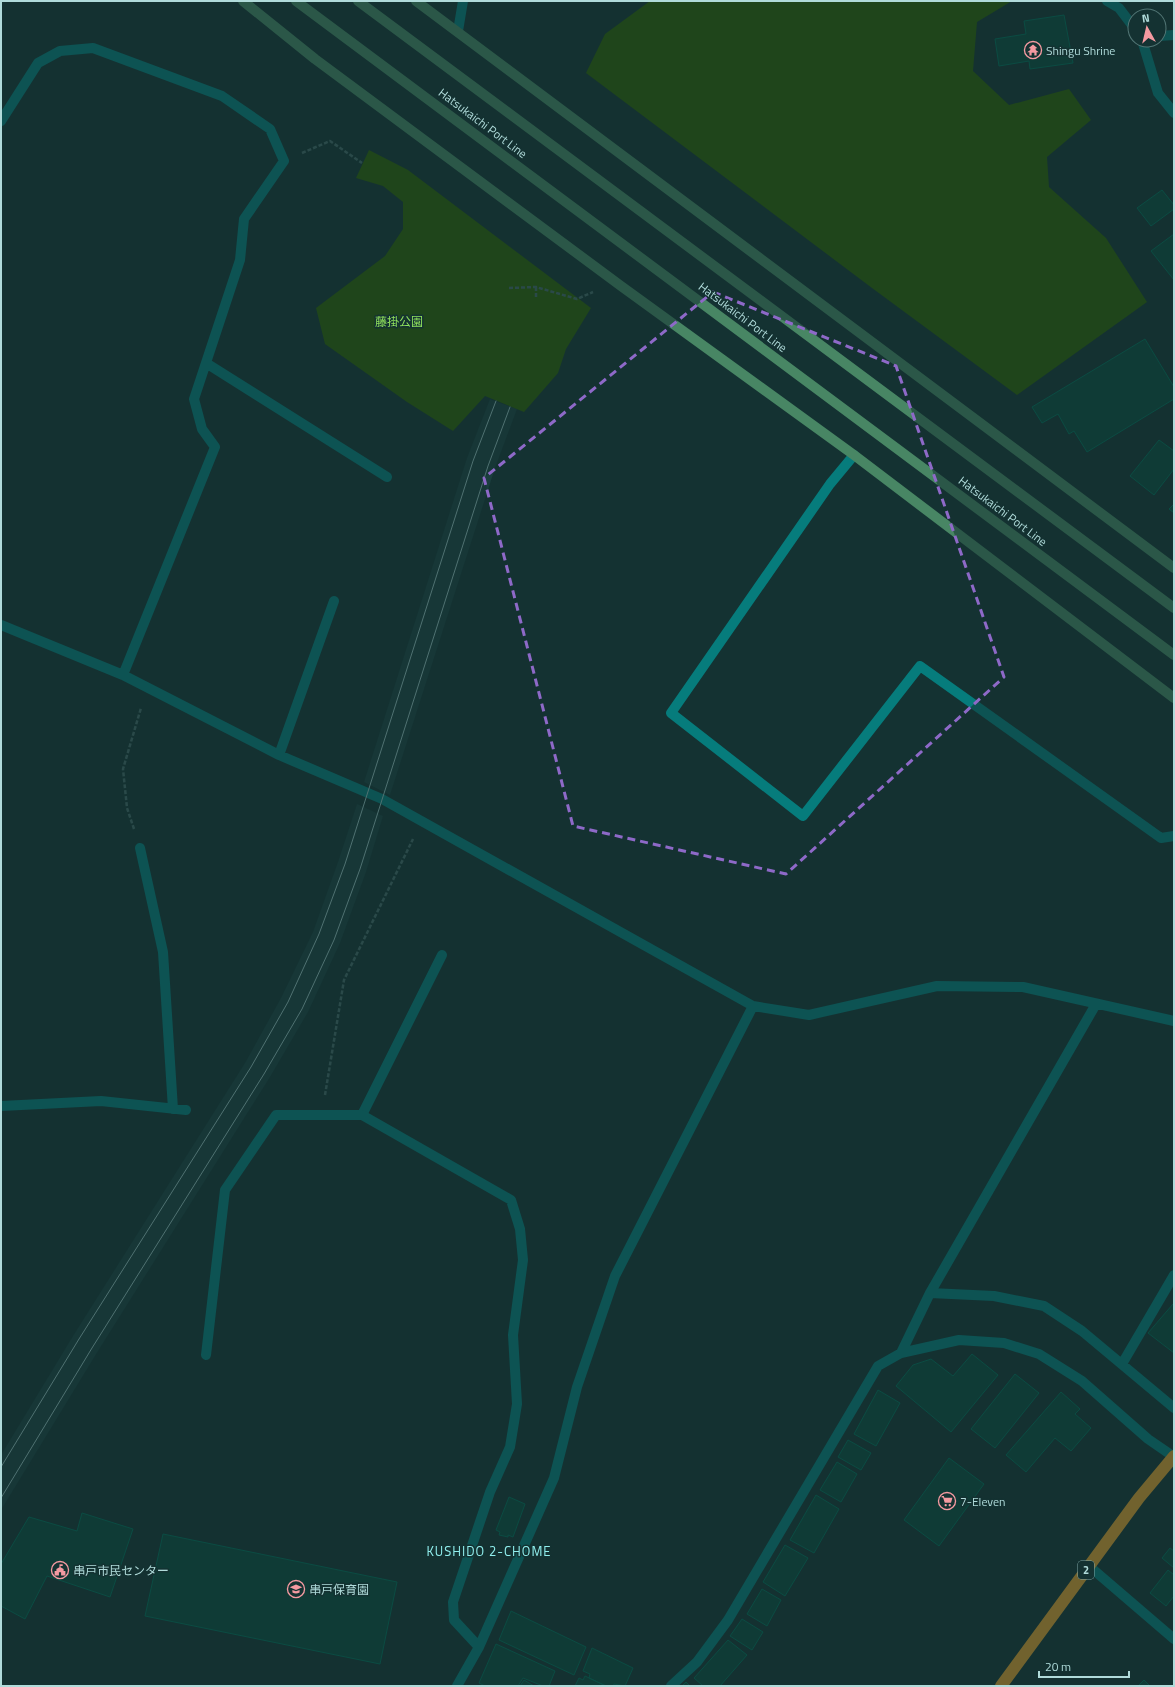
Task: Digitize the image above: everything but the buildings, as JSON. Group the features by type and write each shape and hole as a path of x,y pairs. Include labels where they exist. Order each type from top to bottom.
{"highway":[{"name":"2","path":"1001,1686 1139,1498 1174,1456"}],"main road":[{"path":"243,1 315,59 621,286 854,455 1174,698"},
{"name":"Hatsukaichi Port Line","path":"296,1 1174,655"},
{"name":"Hatsukaichi Port Line","path":"358,1 1174,608"},
{"path":"416,1 1174,568"}],"street":[{"path":"458,31 463,1"},
{"path":"1107,1 1119,8 1127,18"},
{"path":"1,121 38,63 60,51 93,48 222,96 270,130 284,161 244,219 240,260 194,399 202,429 215,447 123,675"},
{"path":"1144,48 1158,93 1174,113"},
{"path":"206,362 387,477"},
{"path":"854,455 830,484 670,713 803,816 920,666 1161,838 1174,836"},
{"path":"279,755 334,601"},
{"path":"1,625 123,675 279,755 382,799 753,1006 809,1015 937,986 1023,987 1174,1022"},
{"path":"140,848 163,952 173,1109"},
{"path":"362,1115 442,955"},
{"path":"901,1352 930,1293 1096,1004"},
{"path":"457,1686 479,1647 554,1478 577,1387 615,1276 753,1006"},
{"path":"1,1106 101,1101 186,1110"},
{"path":"206,1355 225,1190 276,1115 362,1115 511,1200 520,1229 523,1260 513,1335 517,1404 510,1447 490,1492 453,1602 454,1620 479,1647"},
{"path":"1122,1364 1174,1275"},
{"path":"930,1293 994,1296 1044,1306 1082,1330 1174,1408"},
{"path":"671,1686 697,1662 728,1620 878,1366 901,1352 959,1340 1004,1342 1039,1354 1082,1381 1148,1439 1174,1456"},
{"path":"1089,1566 1174,1639"}],"path":[{"path":"284,161 330,141 362,163"},
{"path":"536,286 536,298"},
{"path":"509,288 536,286 577,299 593,292 621,286"},
{"path":"140,848 127,808 123,769 147,687"},
{"path":"322,1115 344,980 422,821"}],"highlighted area":[{"path":"713,292 896,366 1004,677 786,874 573,826 484,478"}],"shaded area":[{"path":"490,399 517,409 495,468 390,795 364,782 467,458"},
{"path":"357,804 383,816 366,872 340,943 308,1012 270,1077 98,1351 1,1510 1,1455 73,1336 245,1063 281,998 313,932"}],"green space":[{"path":"650,1 1012,1 977,22 973,71 1009,105 1069,89 1091,120 1047,157 1049,187 1106,238 1147,302 1017,395 586,73 605,34"},
{"name":"藤掛公園","path":"369,150 408,170 591,308 566,349 558,373 524,412 485,396 453,431 407,402 325,344 316,308 385,256 403,229 403,202 383,186 356,178"}],"tram line":[{"path":"1,1467 79,1339 251,1067 288,1002 319,934 345,864 473,461 496,401"},
{"path":"1,1498 92,1348 264,1074 302,1009 334,940 360,869 488,466 510,407"}],"place":[{"name":"Shingu Shrine","path":"1033,50"},
{"name":"7-Eleven","path":"947,1501"},
{"name":"串戸市民センター","path":"60,1570"},
{"name":"串戸保育園","path":"296,1589"}],"district":[{"name":"KUSHIDO 2-CHOME","path":"489,1551"}]}
